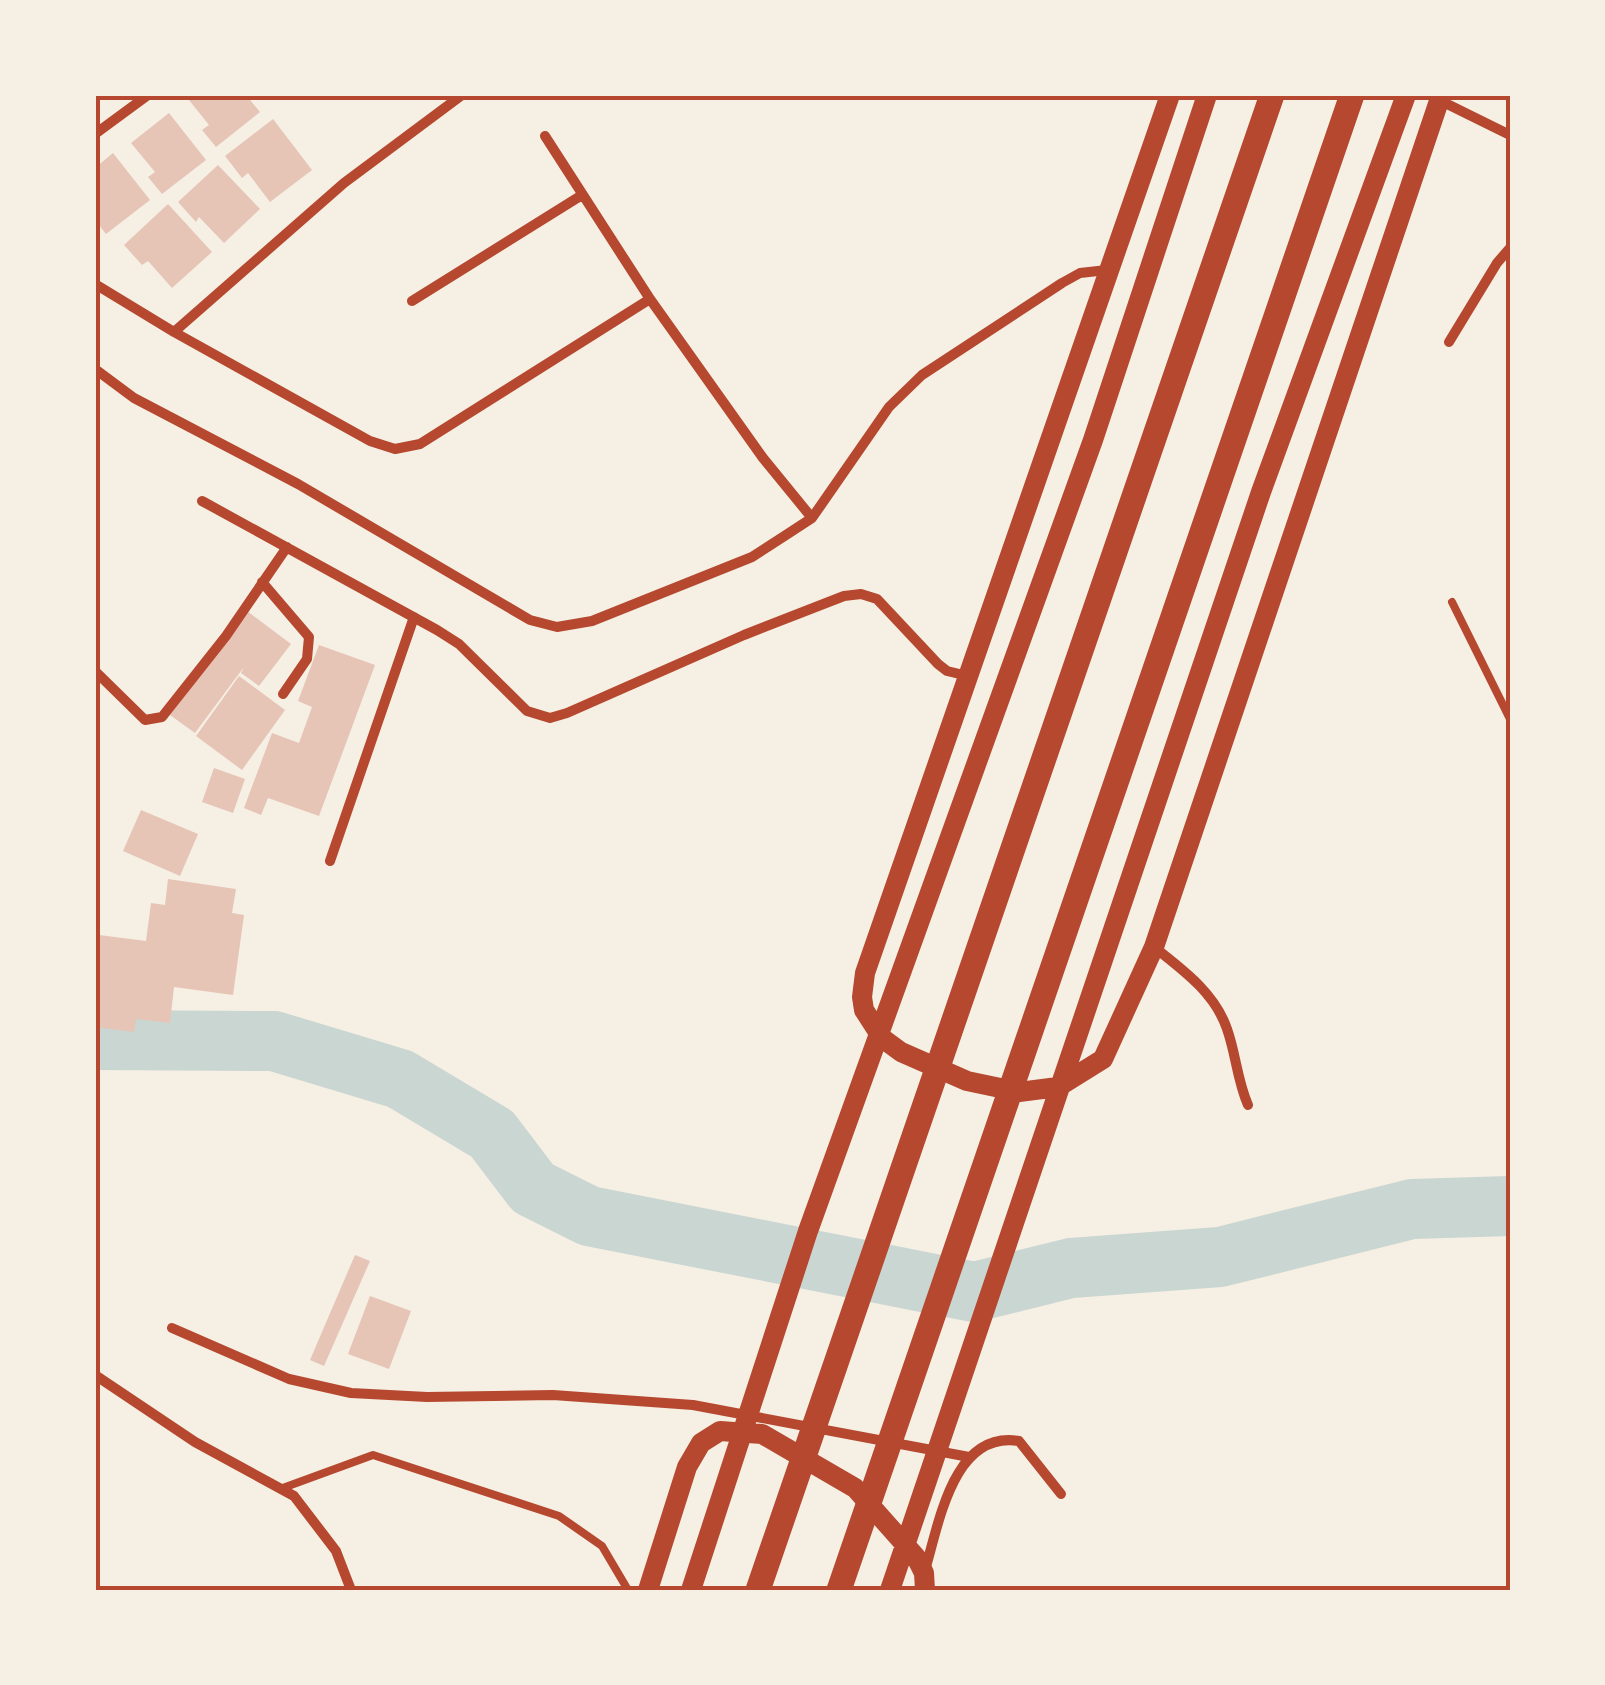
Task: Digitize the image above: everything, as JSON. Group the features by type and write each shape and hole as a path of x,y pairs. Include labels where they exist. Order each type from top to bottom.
{"main road":[{"path":"1170,95 866,974 862,997 864,1010 882,1038 901,1052 967,1081 1019,1092 1058,1087 1103,1059 1154,946 1440,98"},
{"path":"691,1590 808,1231 1093,440 1207,95"},
{"path":"758,1590 1272,95"},
{"path":"839,1590 1352,95"},
{"path":"890,1590 1261,492 1406,95"},
{"path":"648,1590 687,1467 701,1443 720,1430 762,1434 855,1488 916,1557 924,1581"}],"street":[{"path":"95,134 148,95"},
{"path":"174,332 344,182 462,95"},
{"path":"1440,98 1510,136"},
{"path":"545,136 650,299 763,458 812,518"},
{"path":"412,301 582,195"},
{"path":"1449,342 1510,248"},
{"path":"95,369 134,398 298,484 530,620 557,627 592,621 752,556 812,518 889,407 922,374 1062,282 1080,274 1107,270"},
{"path":"95,284 370,441 395,449 420,444 650,299"},
{"path":"202,501 459,644 528,712 541,717 567,713 744,635 844,596 861,594 877,599 947,671 968,676"},
{"path":"95,670 144,720 162,717 226,636 287,547"},
{"path":"262,582 309,637 306,659 283,694"},
{"path":"330,861 414,617"},
{"path":"1154,946 1212,999 1227,1027 1239,1084 1248,1105"},
{"path":"172,1328 289,1379 351,1393 427,1397 553,1395 693,1405 969,1457"},
{"path":"95,1375 195,1442 294,1496 336,1551 352,1590"},
{"path":"924,1581 951,1487 969,1457 1004,1438 1018,1441 1061,1494"}],"lane":[{"path":"1452,602 1510,719"},
{"path":"280,1488 373,1454 559,1516 602,1546 628,1590"}],"building":[{"path":"185,95 246,95 260,112 216,147 202,130 209,125"},
{"path":"169,113 206,160 162,194 148,177 155,172 131,143"},
{"path":"273,119 312,170 270,202 248,173 242,178 225,156"},
{"path":"113,153 150,200 106,234 95,220 99,212 95,207 95,168"},
{"path":"218,165 260,209 224,243 178,202"},
{"path":"168,204 212,252 172,288 148,261 142,265 124,245"},
{"path":"247,611 291,644 259,686 241,673 244,667 195,733 170,715"},
{"path":"319,645 375,665 319,816 268,798 261,815 244,808 272,733 299,743 312,707 298,701"},
{"path":"239,676 285,710 242,770 196,736"},
{"path":"214,768 245,779 233,813 202,802"},
{"path":"141,810 198,834 180,876 123,851"},
{"path":"168,879 236,889 232,913 244,915 233,995 174,987 170,1023 136,1019 134,1032 95,1027 95,947 99,935 146,941 151,903 165,905"},
{"path":"355,1255 370,1261 324,1366 310,1360"},
{"path":"370,1296 411,1311 389,1369 348,1354"}],"waterway":[{"path":"95,1040 274,1041 400,1079 492,1134 533,1188 589,1216 974,1292 1071,1268 1220,1257 1412,1209 1510,1206"}]}
